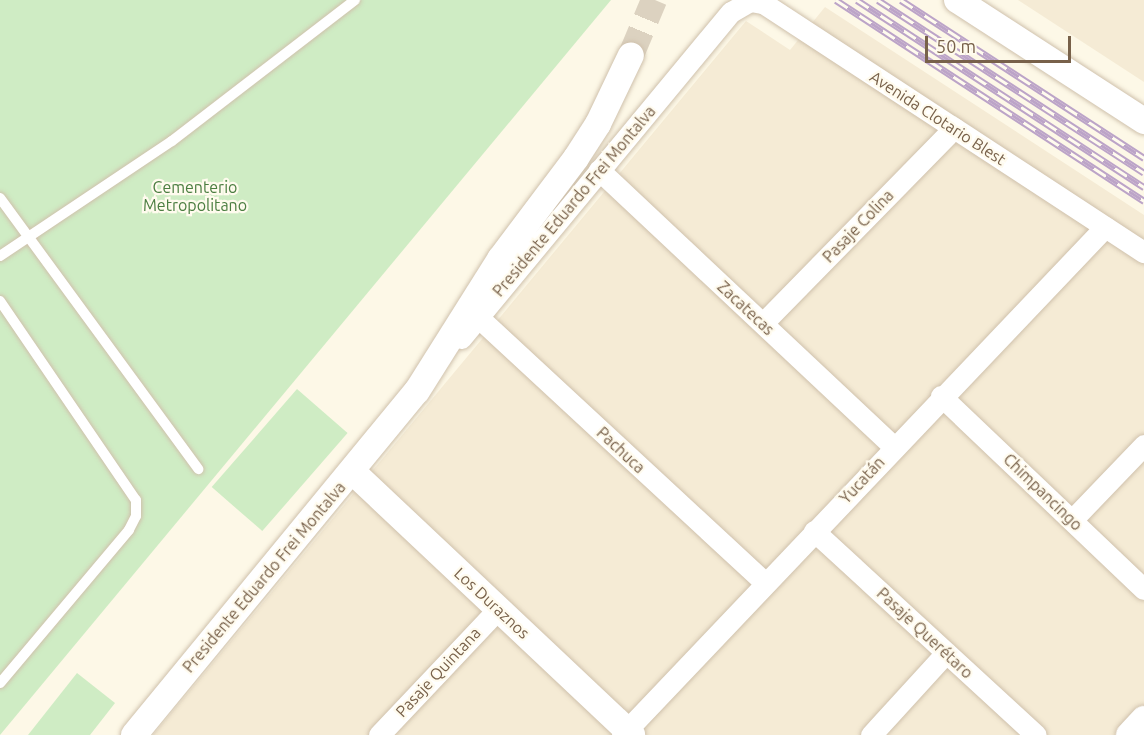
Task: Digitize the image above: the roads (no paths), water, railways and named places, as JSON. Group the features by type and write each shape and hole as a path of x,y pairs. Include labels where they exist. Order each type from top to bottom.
{"street":[{"path":"957,0 1144,122"},
{"name":"Avenida Clotario Blest","path":"730,12 742,2 764,3 1144,252"},
{"name":"Presidente Eduardo Frei Montalva","path":"134,735 730,12"},
{"name":"Presidente Eduardo Frei Montalva","path":"417,391 500,259 576,158 602,116 631,55"},
{"name":"Pasaje Colina","path":"763,323 954,128"},
{"name":"Zacatecas","path":"599,170 893,446"},
{"name":"Yucatán","path":"627,733 893,446 1104,227"},
{"name":"Pachuca","path":"478,317 765,583"},
{"name":"Chimpancingo","path":"941,396 1144,589"},
{"path":"1072,520 1144,445"},
{"name":"Los Duraznos","path":"352,471 627,733"},
{"name":"Pasaje Querétaro","path":"814,531 1036,735"},
{"name":"Pasaje Quintana","path":"379,735 498,609"},
{"path":"871,735 946,653"}],"lane":[{"path":"0,256 172,141 355,0"},
{"path":"0,198 198,469"},
{"path":"0,300 136,500 136,516 129,530 0,683"}],"tunnel":[{"path":"631,55 654,0"}],"railway":[{"path":"836,0 1144,201"},
{"path":"857,0 1144,187"},
{"path":"878,0 1144,173"},
{"path":"901,0 1144,158"}],"park label":[{"name":"Cementerio Metropolitano","path":"195,196"}]}
